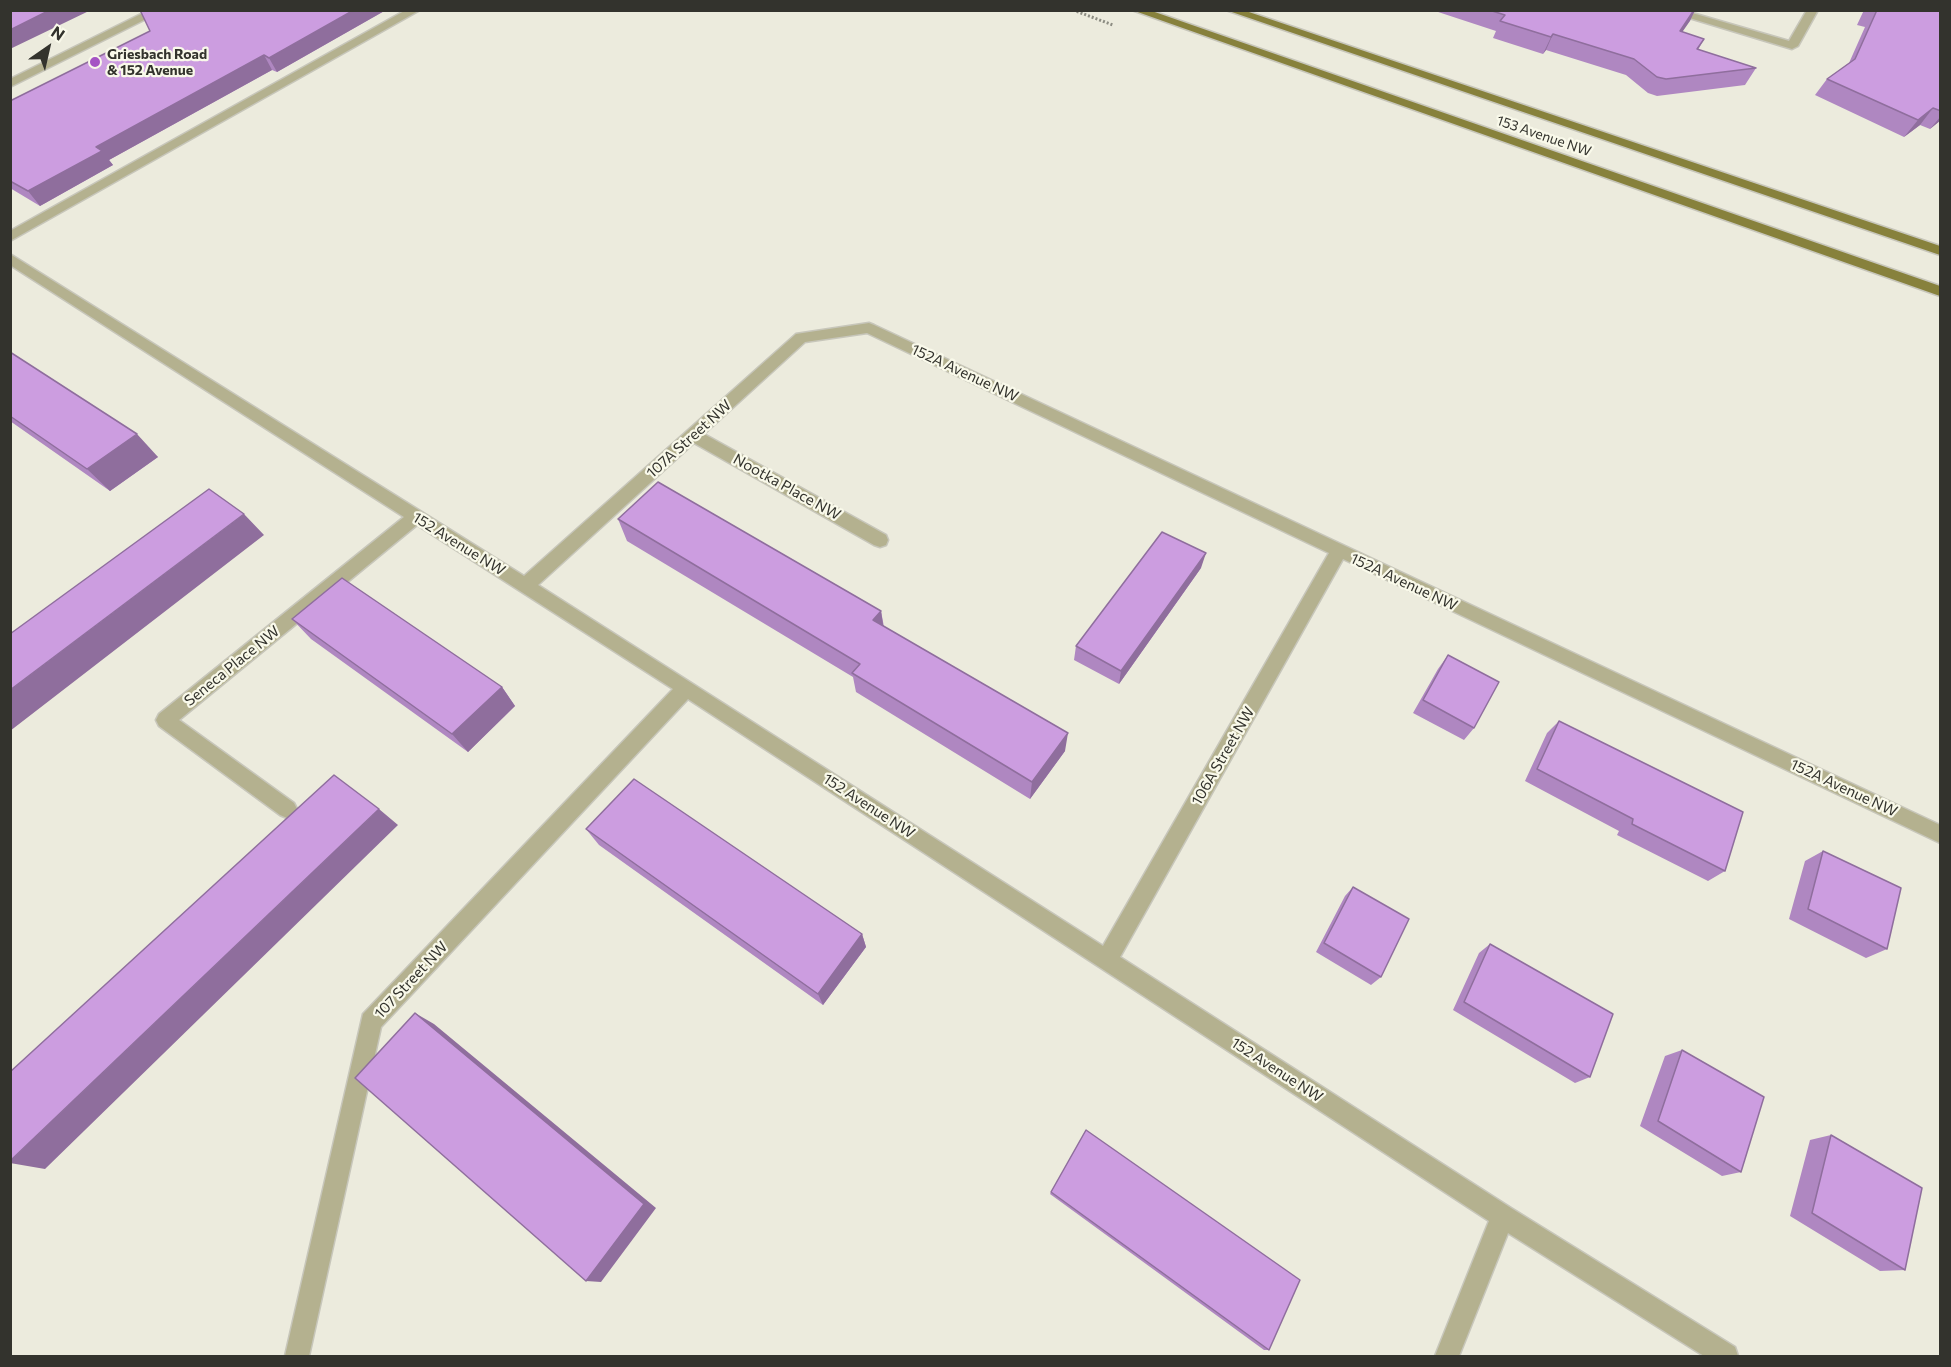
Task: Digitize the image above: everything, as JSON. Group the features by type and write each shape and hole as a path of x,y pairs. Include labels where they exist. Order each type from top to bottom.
{"main road":[{"name":"153 Avenue NW","path":"1137,10 1941,291"},
{"name":"153 Avenue NW","path":"1231,10 1941,251"}],"street":[{"path":"10,84 159,10"},
{"path":"10,237 415,10"},
{"path":"1668,10 1792,46 1813,10"},
{"name":"152 Avenue NW","path":"10,258 686,688 1503,1216 1725,1356"},
{"name":"107A Street NW","path":"525,586 801,338 869,328"},
{"name":"152A Avenue NW","path":"869,328 1941,834"},
{"name":"Nootka Place NW","path":"693,435 880,540"},
{"name":"Seneca Place NW","path":"287,809 165,720 416,517"},
{"name":"106A Street NW","path":"1107,960 1339,551"},
{"name":"107 Street NW","path":"297,1356 371,1022 686,688"},
{"path":"1447,1356 1503,1216"}],"building":[{"path":"10,10 50,10 10,30"},
{"path":"140,10 354,10 269,58 264,55 96,147 102,151 28,191 10,181 10,101 150,31"},
{"path":"1489,10 1694,10 1680,31 1704,39 1697,49 1756,68 1666,79 1657,77 1634,59 1553,34 1551,37 1500,21 1505,15"},
{"path":"1877,10 1941,10 1941,111 1933,108 1918,120 1827,79 1855,59"},
{"path":"10,352 137,434 87,469 10,416"},
{"path":"658,482 881,611 873,620 1068,733 1032,782 852,673 860,664 618,519"},
{"path":"209,489 244,514 10,690 10,634"},
{"path":"1162,532 1206,553 1121,671 1076,646"},
{"path":"342,578 502,687 452,734 292,619"},
{"path":"1448,655 1499,682 1474,728 1423,700"},
{"path":"1559,721 1743,812 1725,871 1632,824 1633,819 1537,769"},
{"path":"334,775 379,809 10,1161 10,1072"},
{"path":"634,779 862,934 818,994 586,829"},
{"path":"1823,851 1901,888 1887,949 1808,909"},
{"path":"1353,887 1409,919 1381,977 1324,943"},
{"path":"1490,944 1613,1014 1590,1077 1464,1002"},
{"path":"415,1013 644,1204 586,1281 355,1078"},
{"path":"1682,1050 1764,1097 1741,1172 1658,1121"},
{"path":"1086,1130 1300,1280 1269,1350 1051,1192"},
{"path":"1831,1135 1922,1188 1905,1270 1812,1213"}],"place":[{"name":"Griesbach Road & 152 Avenue","path":"95,62"}]}
